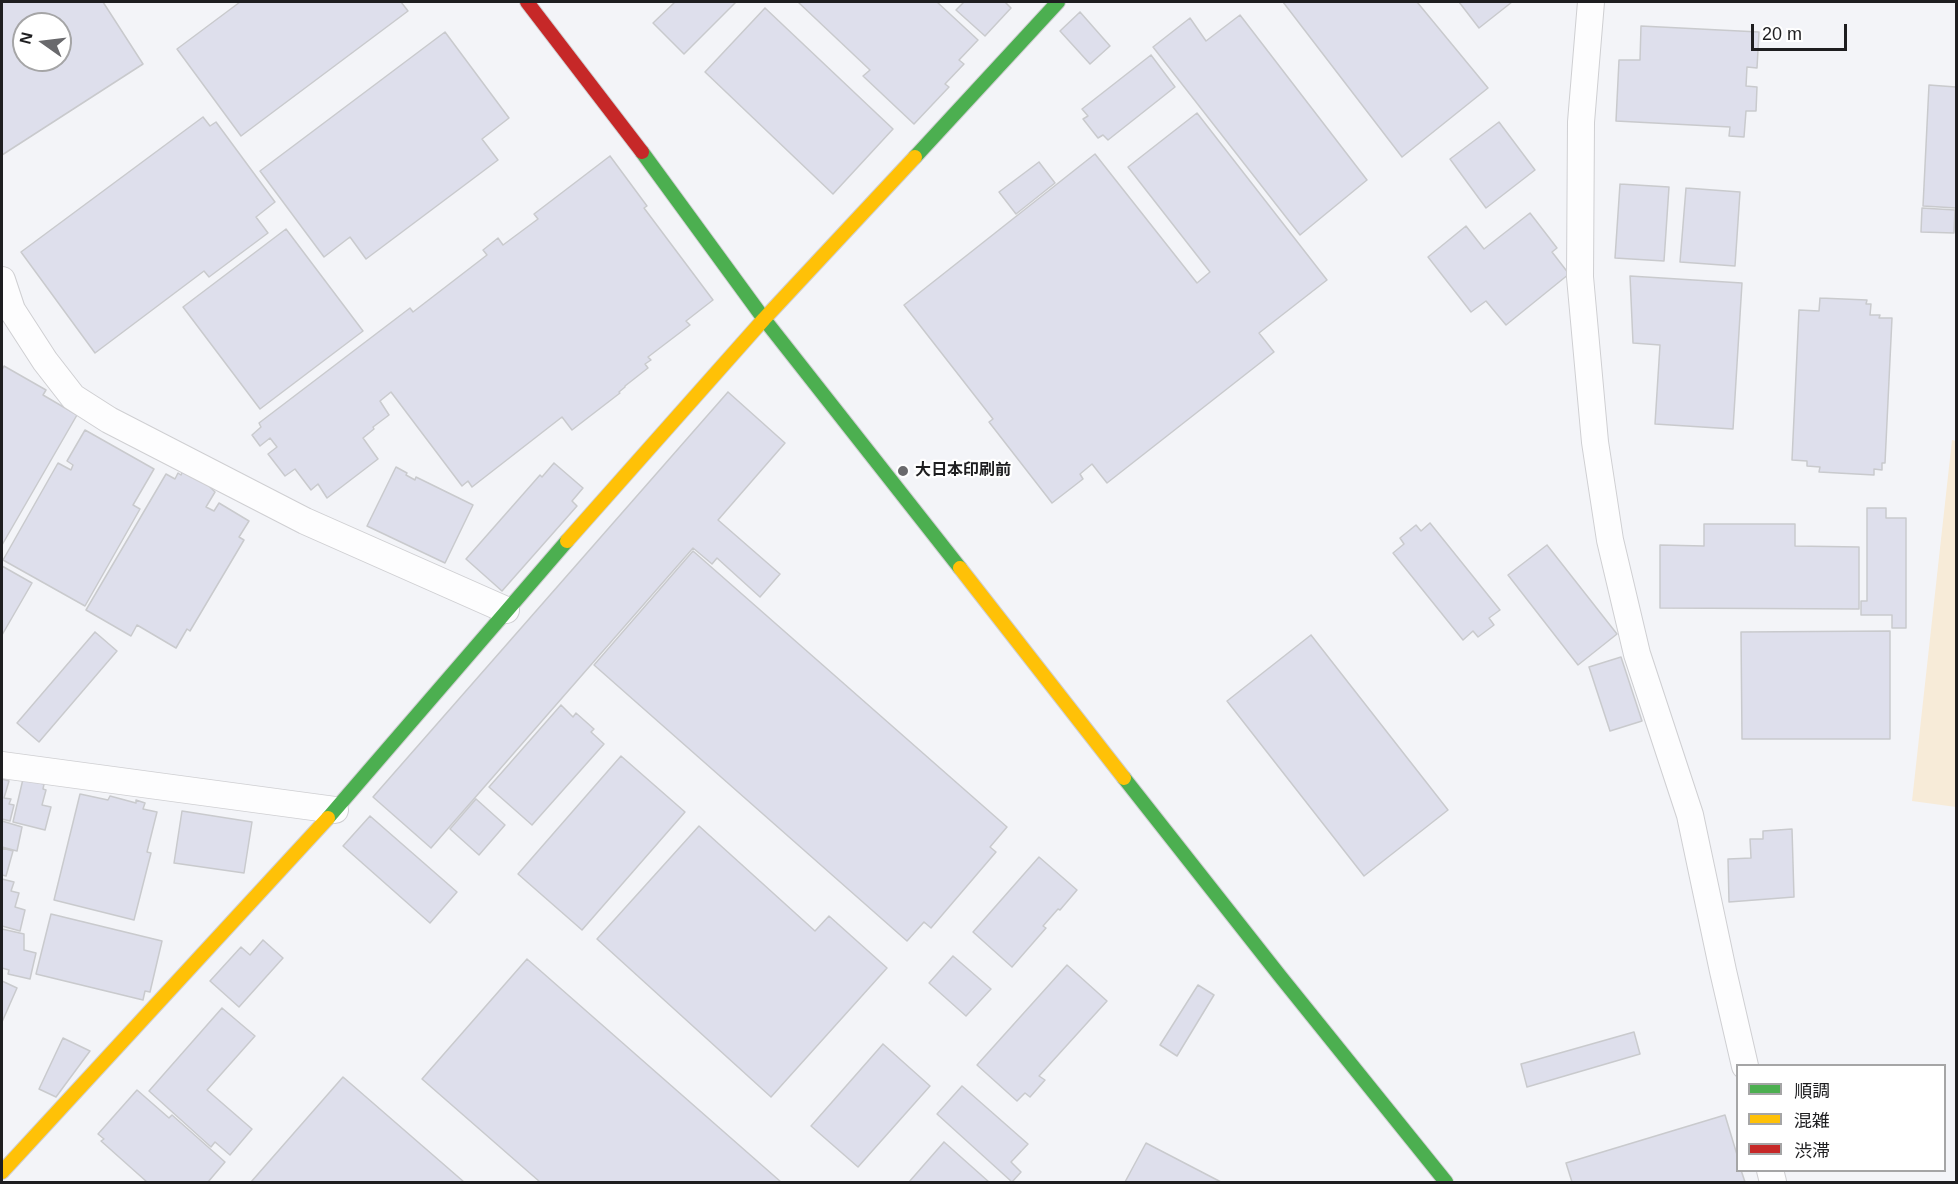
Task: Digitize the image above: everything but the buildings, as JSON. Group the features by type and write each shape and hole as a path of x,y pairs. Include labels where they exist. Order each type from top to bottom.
{"street":[{"path":"527,2 682,205 764,319 1280,976 1446,1182"},
{"path":"1591,2 1581,122 1580,277 1595,442 1610,540 1637,654 1690,815 1745,1064"},
{"path":"2,1172 335,810 506,610 1045,6"},
{"path":"5,306 73,396 109,420 305,521 506,610"},
{"path":"2,765 335,810"}],"shaded area":[{"path":"1952,440 1956,441 1956,807 1912,801"}],"traffic: fast":[{"path":"915,157 1058,2"},
{"path":"642,152 764,319 960,568"},
{"path":"328,818 567,541"},
{"path":"1124,778 1446,1182"}],"traffic: slow":[{"path":"567,541 764,319 915,157"},
{"path":"960,568 1124,778"},
{"path":"2,1172 328,818"}],"traffic: jam":[{"path":"527,2 642,152"}],"place":[{"name":"大日本印刷前","path":"903,471"}]}
